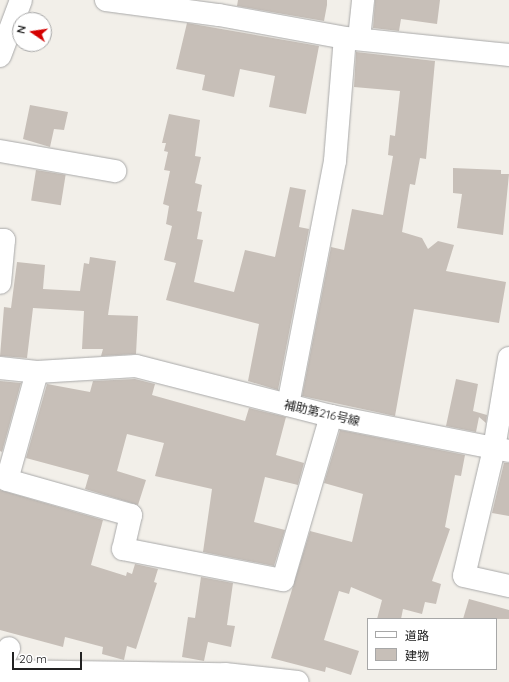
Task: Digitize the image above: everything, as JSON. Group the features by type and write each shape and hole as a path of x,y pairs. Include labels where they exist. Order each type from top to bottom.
{"street":[{"path":"0,56 21,0"},
{"path":"106,0 222,8 352,39 509,55"},
{"path":"288,405 335,162 352,39 363,0"},
{"path":"0,151 115,171"},
{"path":"0,240 4,240 0,283"},
{"path":"509,358 502,450 464,576 509,586"},
{"name":"補助第216号線","path":"0,368 37,372 136,366 331,416 502,450"},
{"path":"37,372 6,480 132,516 123,549 283,580 331,416"},
{"path":"0,671 107,678 225,678 298,682"}],"building":[{"path":"238,0 327,0 327,5 324,21 237,6"},
{"path":"375,0 440,0 437,24 401,19 399,31 373,28"},
{"path":"187,23 319,46 306,114 269,107 275,76 240,69 234,97 202,90 205,75 176,69"},
{"path":"356,52 435,61 426,159 420,158 415,185 410,184 402,232 422,238 428,249 438,241 454,245 446,271 506,282 499,323 414,309 395,416 302,396 331,247 344,250 352,209 383,215 393,156 388,155 390,135 395,136 400,91 354,87"},
{"path":"30,105 68,112 64,130 54,129 50,147 23,139"},
{"path":"169,114 200,120 195,156 201,157 195,183 202,185 197,211 202,212 197,239 203,240 194,282 234,292 245,250 275,257 290,187 306,190 299,227 309,229 278,390 248,381 259,324 166,300 176,263 164,260 172,226 166,224 169,206 163,204 170,171 164,170 168,152 164,151 166,143 162,143"},
{"path":"453,168 501,170 501,174 509,174 503,235 457,228 462,194 453,193"},
{"path":"36,170 66,175 61,205 31,201"},
{"path":"90,257 116,261 108,315 138,316 136,354 101,356 103,349 82,349 84,311 33,308 27,358 0,356 4,307 11,308 17,262 45,265 43,289 80,291 84,263 89,264"},
{"path":"135,379 155,384 152,395 245,421 249,408 286,417 276,455 304,463 298,485 265,477 254,522 285,530 274,566 203,552 212,489 155,476 164,443 127,434 117,471 146,480 138,505 85,489 89,475 26,458 47,384 90,392 93,381"},
{"path":"456,379 478,384 473,411 487,415 486,423 479,417 476,432 446,426"},
{"path":"0,381 21,383 2,452 0,451"},
{"path":"340,430 465,455 461,476 455,475 445,527 450,529 432,581 441,584 436,604 425,602 422,614 403,609 401,618 377,618 382,600 351,587 349,594 339,591 324,640 359,651 351,675 326,667 325,672 271,658 310,531 352,542 363,494 324,483"},
{"path":"504,463 509,463 509,516 492,513"},
{"path":"0,490 103,520 91,565 126,576 127,572 132,574 135,564 158,569 154,582 157,583 136,649 127,646 124,660 102,654 103,647 65,637 63,647 0,630"},
{"path":"201,577 233,583 227,625 235,626 231,647 208,642 204,661 182,657 188,617 195,618"},
{"path":"469,599 509,610 509,619 463,618"}]}
